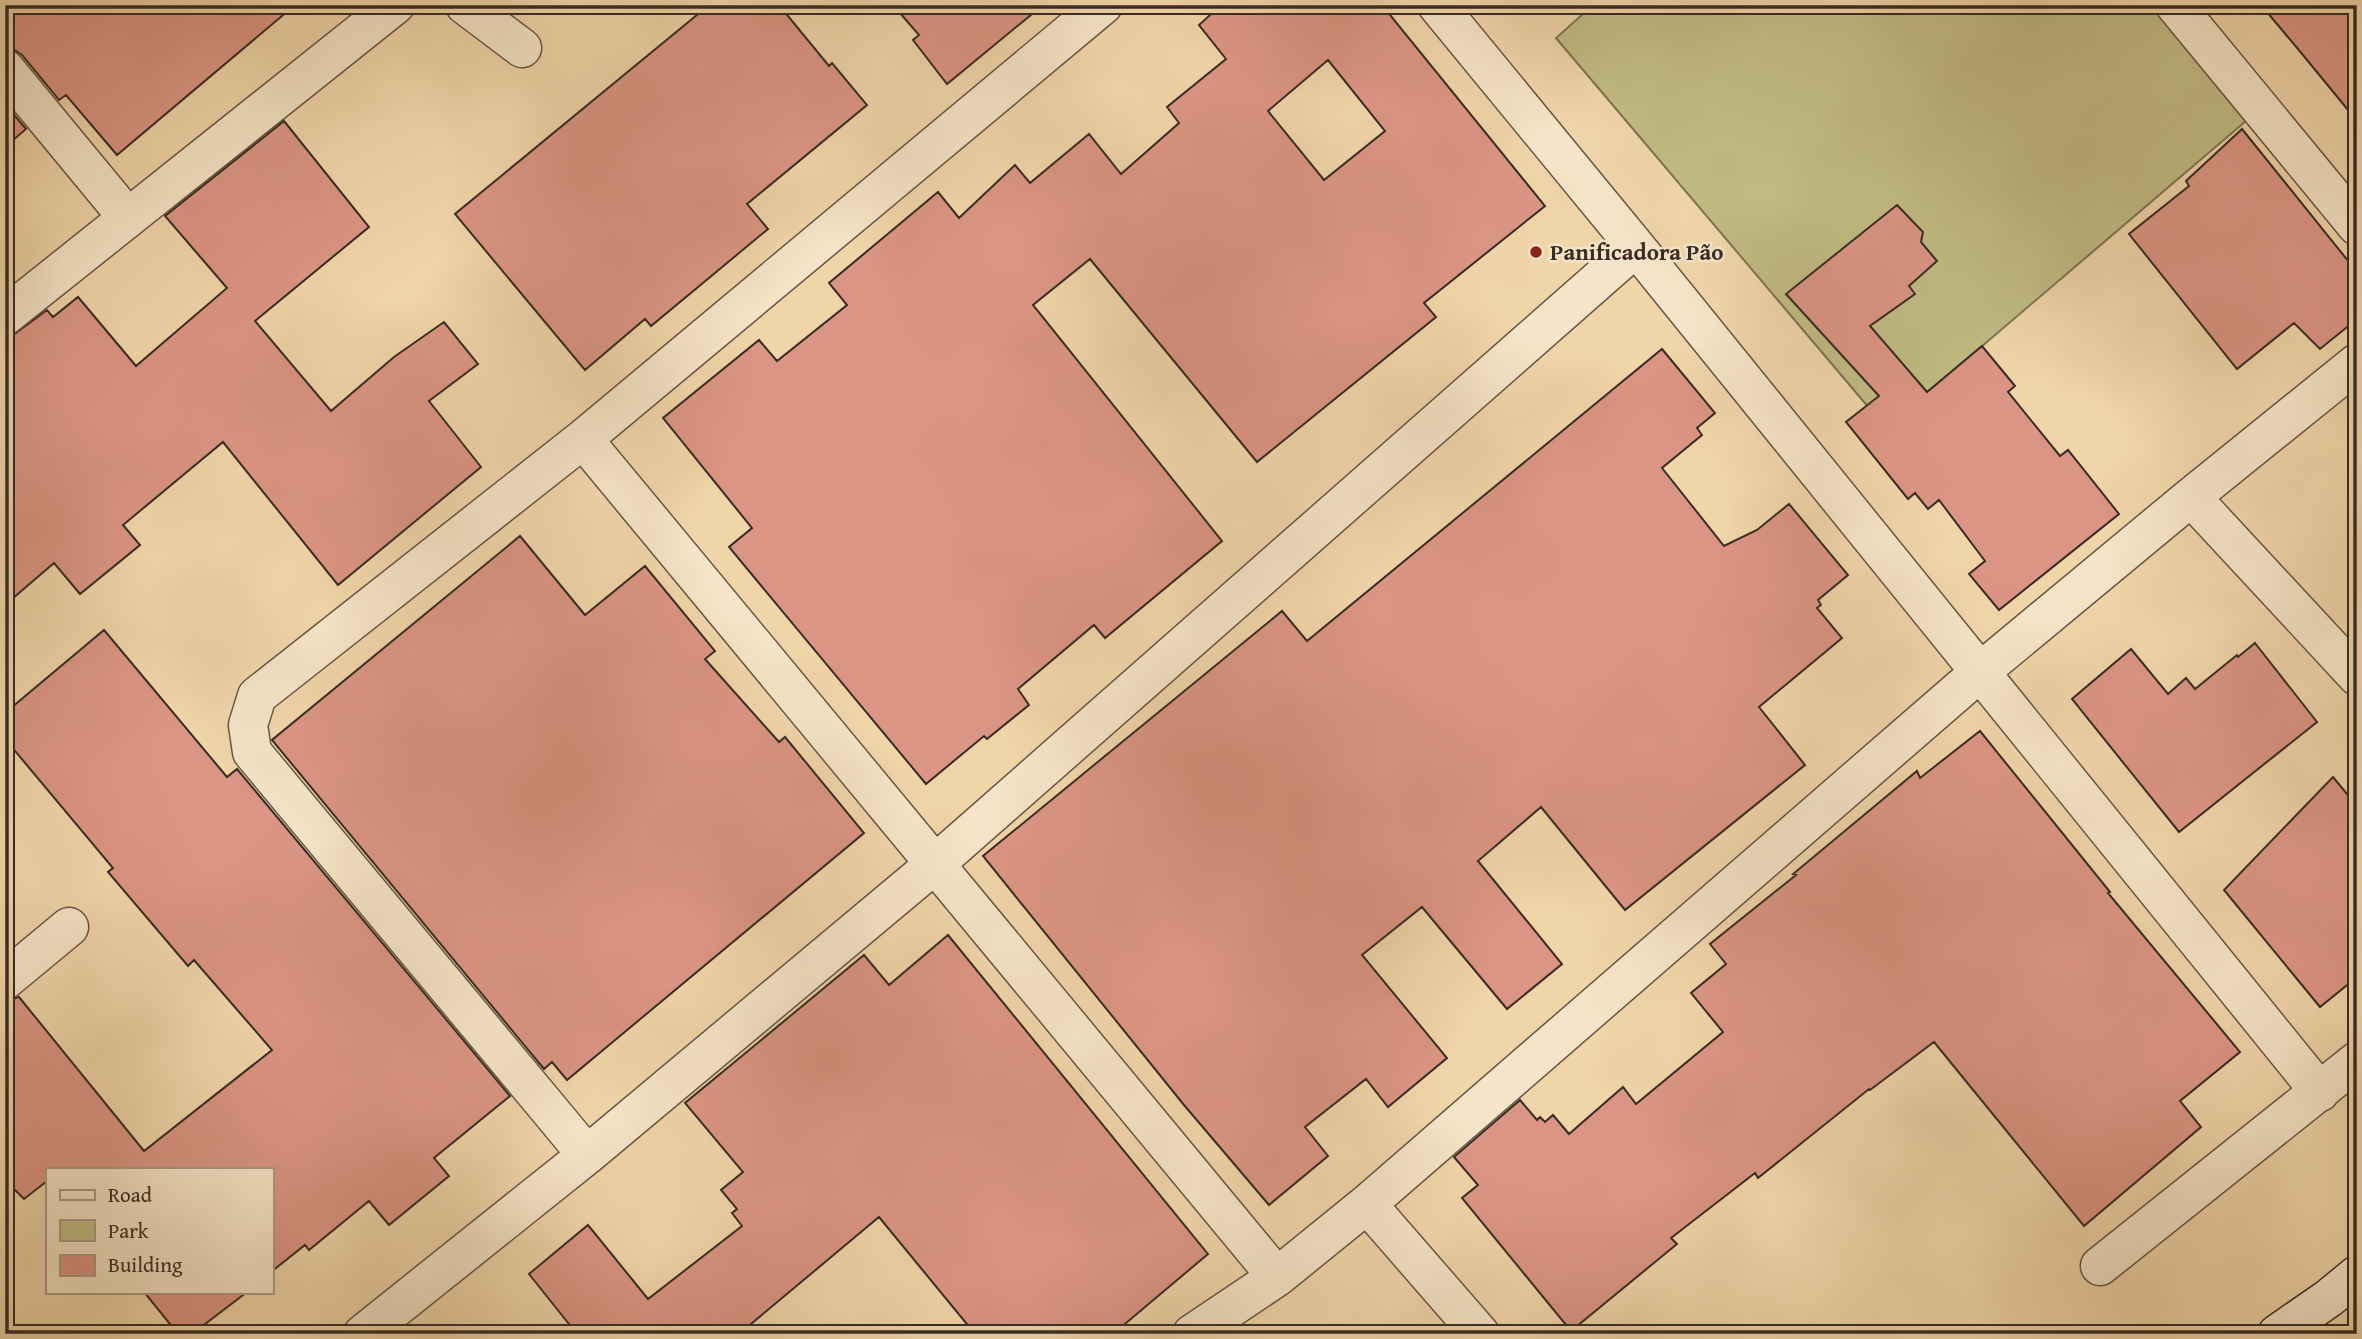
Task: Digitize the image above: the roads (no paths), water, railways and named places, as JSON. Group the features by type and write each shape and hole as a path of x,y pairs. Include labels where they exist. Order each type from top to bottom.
{"street":[{"path":"5,316 395,5"},
{"path":"465,5 522,48"},
{"path":"587,1154 252,752 248,725 257,695 583,439 1103,5"},
{"path":"1437,5 2320,1092"},
{"path":"2175,5 2357,226"},
{"path":"5,69 128,218"},
{"path":"363,1334 587,1154 935,864 1636,247"},
{"path":"1192,1334 1278,1277 1367,1204 1980,672 2357,363"},
{"path":"583,439 1278,1277"},
{"path":"2191,497 2357,676"},
{"path":"5,980 69,927"},
{"path":"2100,1266 2357,1061"},
{"path":"1367,1204 1480,1334"},
{"path":"2277,1334 2357,1275"}],"place":[{"name":"Panificadora Pão","path":"1536,252"}]}
